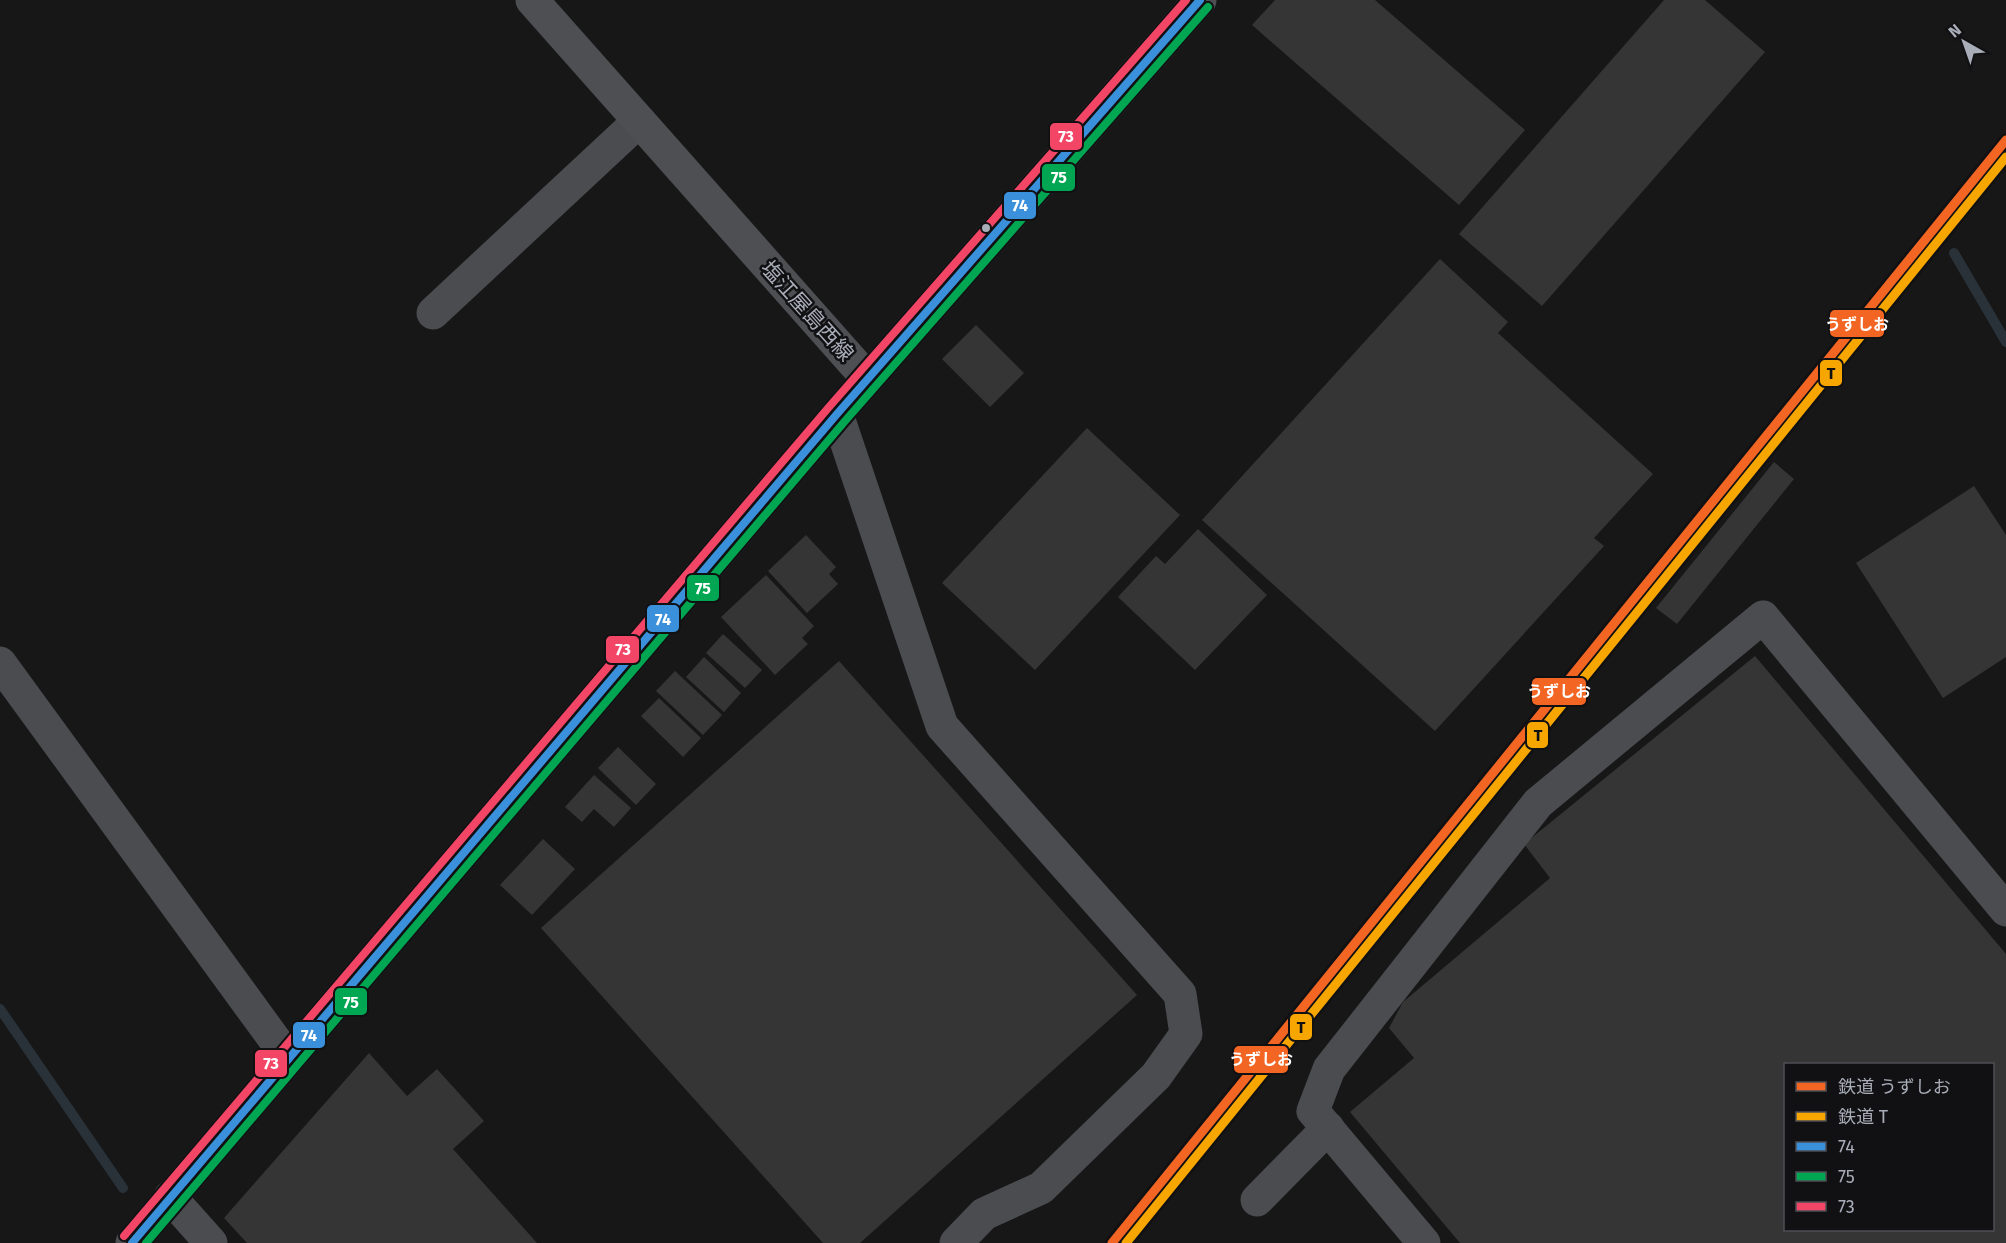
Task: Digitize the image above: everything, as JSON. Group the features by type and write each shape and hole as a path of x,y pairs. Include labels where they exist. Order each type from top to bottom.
{"main road":[{"name":"塩江屋島西線","path":"532,0 868,379 1200,0"},
{"path":"132,1243 868,379"}],"street":[{"path":"433,313 639,121"},
{"path":"837,414 942,726 1180,994 1186,1034 1156,1076 1041,1188 984,1214 956,1243"},
{"path":"1425,1243 1313,1111 1329,1069 1538,803 1763,617 2006,910"},
{"path":"0,663 288,1058"},
{"path":"1257,1200 1328,1128"},
{"path":"170,1197 211,1243"}],"building":[{"path":"1275,0 1375,0 1525,130 1459,205 1252,25"},
{"path":"1664,0 1705,0 1765,52 1542,306 1459,234"},
{"path":"1440,259 1508,322 1498,333 1653,474 1594,538 1604,546 1435,731 1202,520"},
{"path":"976,325 1024,373 990,407 942,359"},
{"path":"1087,428 1180,515 1035,670 942,583"},
{"path":"1774,462 1794,479 1677,624 1656,608"},
{"path":"1974,486 2006,535 2006,657 1943,698 1856,563"},
{"path":"1198,529 1267,595 1195,670 1118,597 1156,556 1165,564"},
{"path":"806,535 836,567 829,574 838,584 807,613 768,571"},
{"path":"766,575 814,626 802,638 808,644 775,675 721,617"},
{"path":"723,634 762,670 745,688 706,653"},
{"path":"1755,656 2006,954 2006,1243 1460,1243 1350,1112 1414,1058 1389,1028 1403,1002 1550,878 1524,844"},
{"path":"704,657 741,693 724,712 686,677"},
{"path":"839,661 1137,995 860,1243 823,1243 541,928"},
{"path":"675,671 722,715 703,735 656,691"},
{"path":"659,698 701,738 683,757 641,716"},
{"path":"618,747 656,784 636,805 598,768"},
{"path":"594,775 631,808 614,827 594,809 582,822 565,807"},
{"path":"543,839 575,869 532,915 500,885"},
{"path":"369,1053 407,1096 437,1069 484,1121 453,1149 537,1243 247,1243 224,1218"}],"waterway":[{"path":"1954,253 2006,342"},
{"path":"0,1009 123,1188"}],"rail line":[{"name":"うずしお","path":"1112,1243 2006,140"},
{"name":"T","path":"1126,1243 2006,157"}],"transit line":[{"name":"73","path":"124,1236 829,407 1186,0"},
{"name":"74","path":"132,1243 837,414 1200,0"},
{"name":"75","path":"146,1243 845,421 1208,7"}]}
